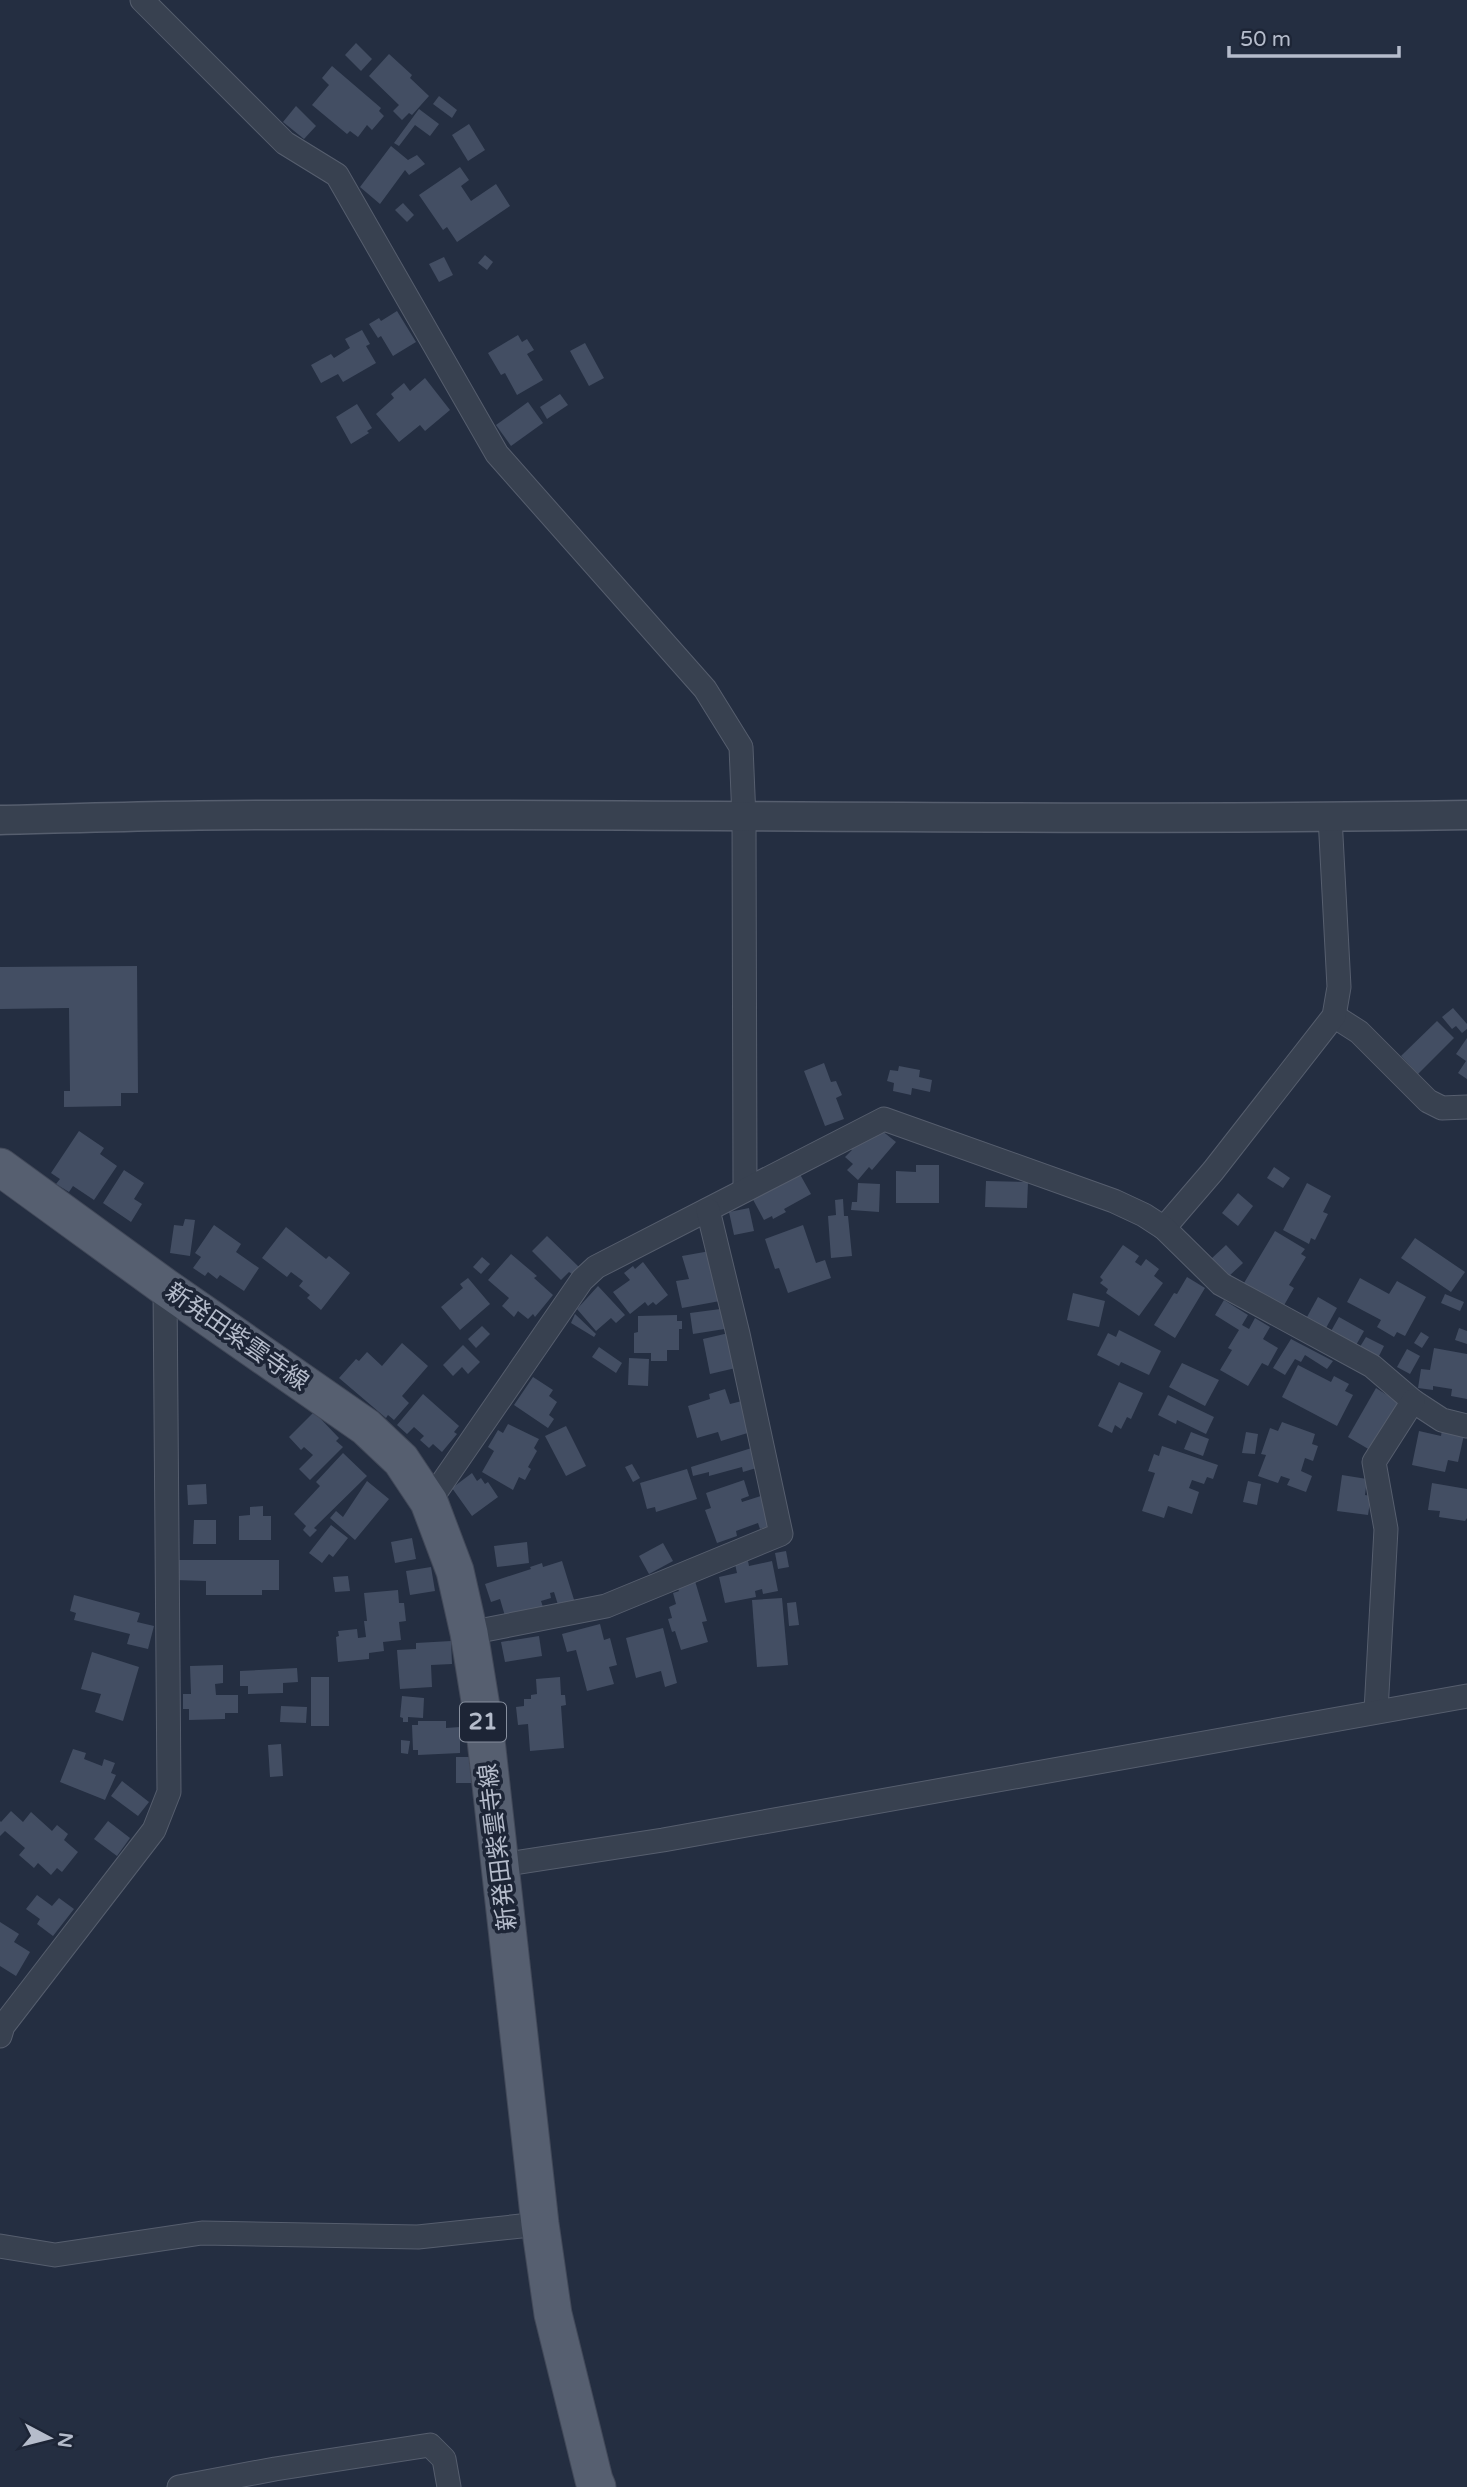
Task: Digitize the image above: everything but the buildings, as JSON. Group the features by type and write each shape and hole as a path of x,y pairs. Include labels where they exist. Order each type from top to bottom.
{"main road":[{"name":"新発田紫雲寺線","path":"0,1167 165,1287 366,1427 401,1460 429,1502 455,1571 469,1633 485,1731 540,2224 553,2314 597,2487"}],"street":[{"path":"142,0 285,143 337,175 497,454 697,679 741,747 744,818 745,1189"},
{"path":"0,820 256,815 744,818 1467,815"},
{"path":"1164,1227 1213,1171 1334,1016 1339,987 1330,817"},
{"path":"1334,1016 1359,1032 1428,1101 1441,1108 1467,1107"},
{"path":"429,1502 582,1280 596,1267 884,1119 1114,1201 1144,1215 1164,1227 1221,1284 1372,1366 1413,1401 1442,1420 1467,1426"},
{"path":"469,1633 606,1606 781,1534 708,1210"},
{"path":"0,2036 3,2026 154,1830 169,1792 165,1287"},
{"path":"1376,1711 1386,1529 1374,1462 1413,1401"},
{"path":"501,1865 663,1840 1467,1696"},
{"path":"0,2246 55,2255 202,2232 418,2237 540,2224"},
{"path":"178,2487 430,2445 444,2459 449,2487"}]}
